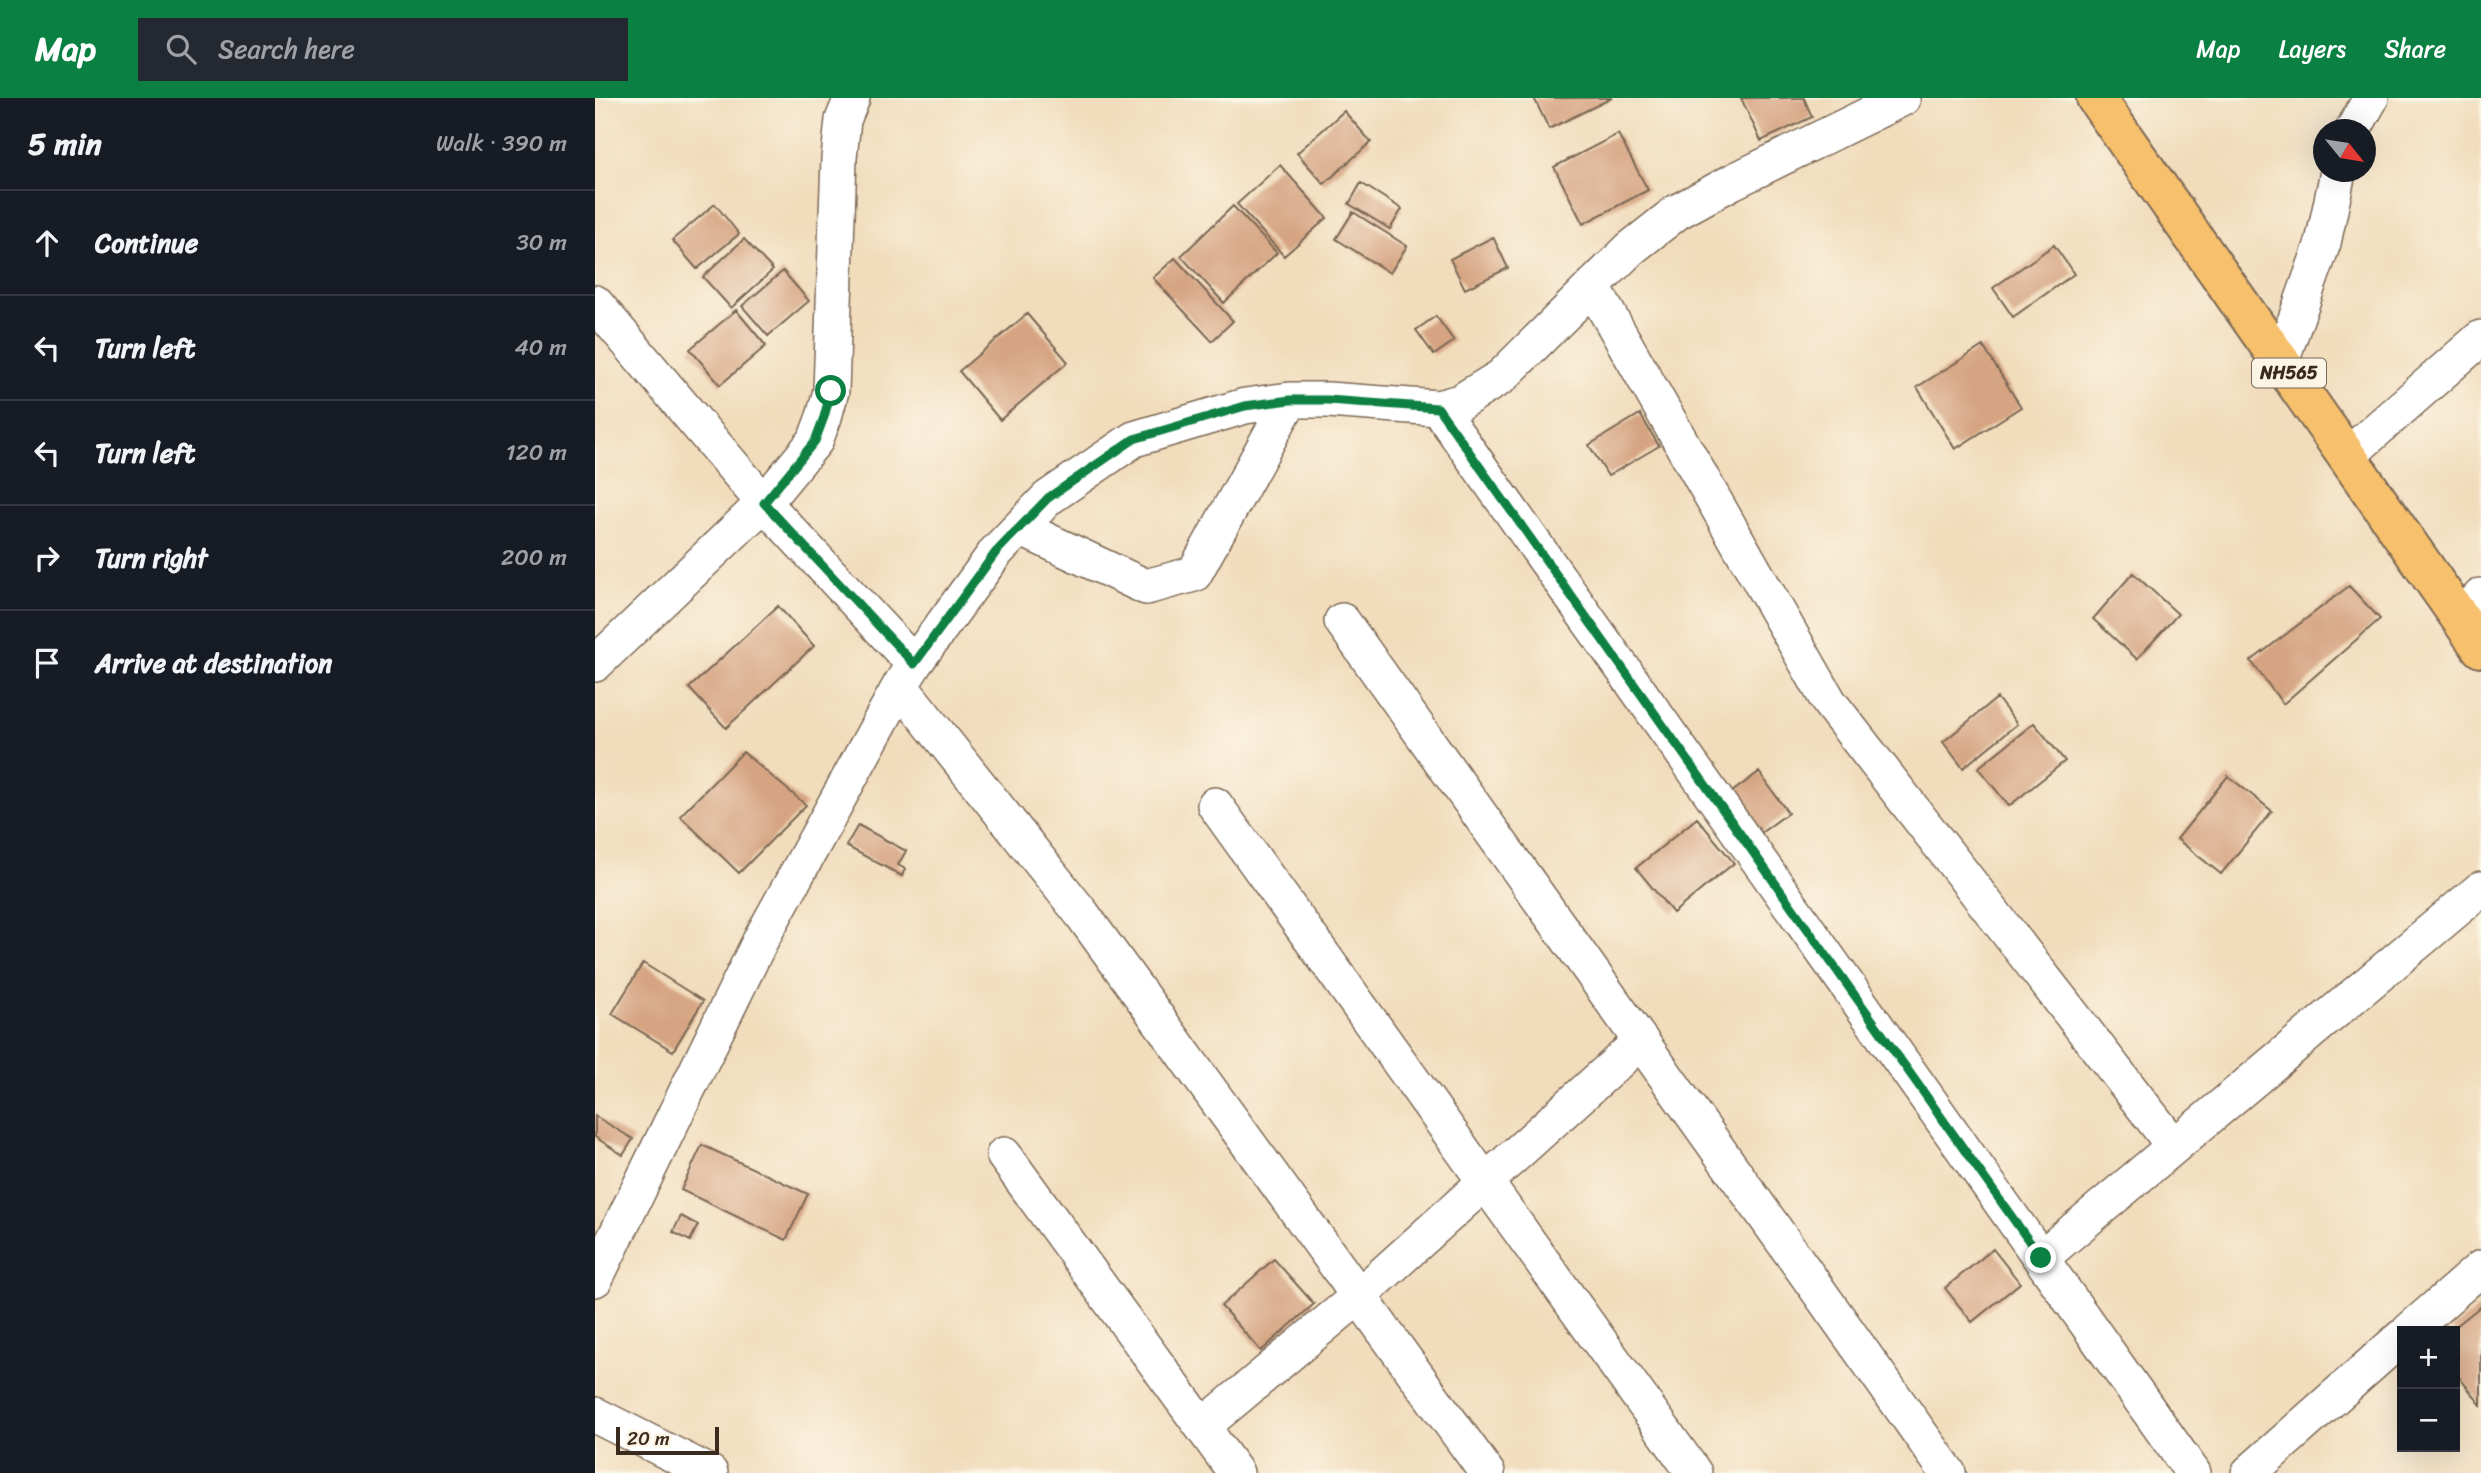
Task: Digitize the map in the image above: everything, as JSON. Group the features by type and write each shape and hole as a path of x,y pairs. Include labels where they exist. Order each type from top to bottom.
{"highway":[{"name":"NH565","path":"2096,98 2347,456 2470,607 2481,648"}],"street":[{"path":"595,664 764,503 815,441 831,391 839,158 843,120 852,98"},
{"path":"595,1279 760,941 907,675 996,552 1048,498 1134,439 1245,406 1290,400 1328,400 1438,408 1460,402 1500,377 1630,249 1677,212 1903,98"},
{"path":"2359,119 2371,98"},
{"path":"2281,361 2323,243 2335,182"},
{"path":"1592,286 1829,702 2174,1146"},
{"path":"595,303 907,675 1487,1473"},
{"path":"2347,456 2481,338"},
{"path":"1020,528 1146,587 1194,574 1290,400"},
{"path":"1438,408 2193,1473"},
{"path":"1342,621 1948,1473"},
{"path":"1215,805 1694,1473"},
{"path":"2041,1258 2481,889"},
{"path":"1203,1426 1359,1296 1641,1041"},
{"path":"1004,1155 1236,1473"},
{"path":"2415,1326 2481,1268"},
{"path":"2249,1473 2397,1341"},
{"path":"595,1415 699,1470"}],"building":[{"path":"1534,98 1612,98 1549,129"},
{"path":"1741,98 1804,98 1812,117 1761,141"},
{"path":"1344,111 1371,142 1324,184 1297,153"},
{"path":"1618,134 1648,190 1583,224 1554,167"},
{"path":"1280,165 1327,218 1284,256 1237,204"},
{"path":"1361,183 1402,209 1390,229 1349,204"},
{"path":"715,204 739,234 697,269 672,240"},
{"path":"1233,206 1277,253 1224,303 1181,256"},
{"path":"1353,212 1407,246 1390,273 1336,239"},
{"path":"1493,237 1508,268 1465,289 1450,259"},
{"path":"744,239 773,270 731,308 703,277"},
{"path":"2054,245 2074,274 2013,317 1993,288"},
{"path":"1175,258 1233,321 1212,341 1153,278"},
{"path":"783,271 809,301 768,336 742,306"},
{"path":"736,310 766,346 720,385 690,349"},
{"path":"1027,314 1068,362 1000,420 959,371"},
{"path":"1436,316 1454,341 1434,355 1416,330"},
{"path":"1983,346 2021,407 1955,449 1917,387"},
{"path":"1640,414 1659,446 1608,476 1589,445"},
{"path":"2133,573 2178,614 2137,659 2093,619"},
{"path":"2349,586 2380,619 2283,704 2251,661"},
{"path":"778,606 814,646 726,728 689,688"},
{"path":"1997,698 2017,724 1963,768 1943,742"},
{"path":"2034,723 2065,761 2009,806 1978,768"},
{"path":"743,752 806,805 739,873 680,816"},
{"path":"1759,772 1788,813 1758,835 1728,795"},
{"path":"2228,776 2272,811 2221,874 2177,839"},
{"path":"1697,818 1734,863 1673,913 1636,868"},
{"path":"858,825 906,851 898,865 905,869 902,876 846,846"},
{"path":"643,963 703,1001 673,1051 612,1014"},
{"path":"595,1116 633,1139 623,1155 595,1137"},
{"path":"702,1145 808,1194 786,1240 681,1190"},
{"path":"681,1216 698,1225 690,1241 673,1232"},
{"path":"1993,1249 2020,1283 1972,1322 1945,1288"},
{"path":"1274,1259 1314,1304 1261,1351 1221,1306"},
{"path":"2481,1306 2481,1405 2460,1378 2460,1326 2456,1326"}],"route":[{"path":"831,391 815,441 764,503 914,664 996,552 1048,498 1134,439 1245,406 1290,400 1438,408 2041,1258"}]}
